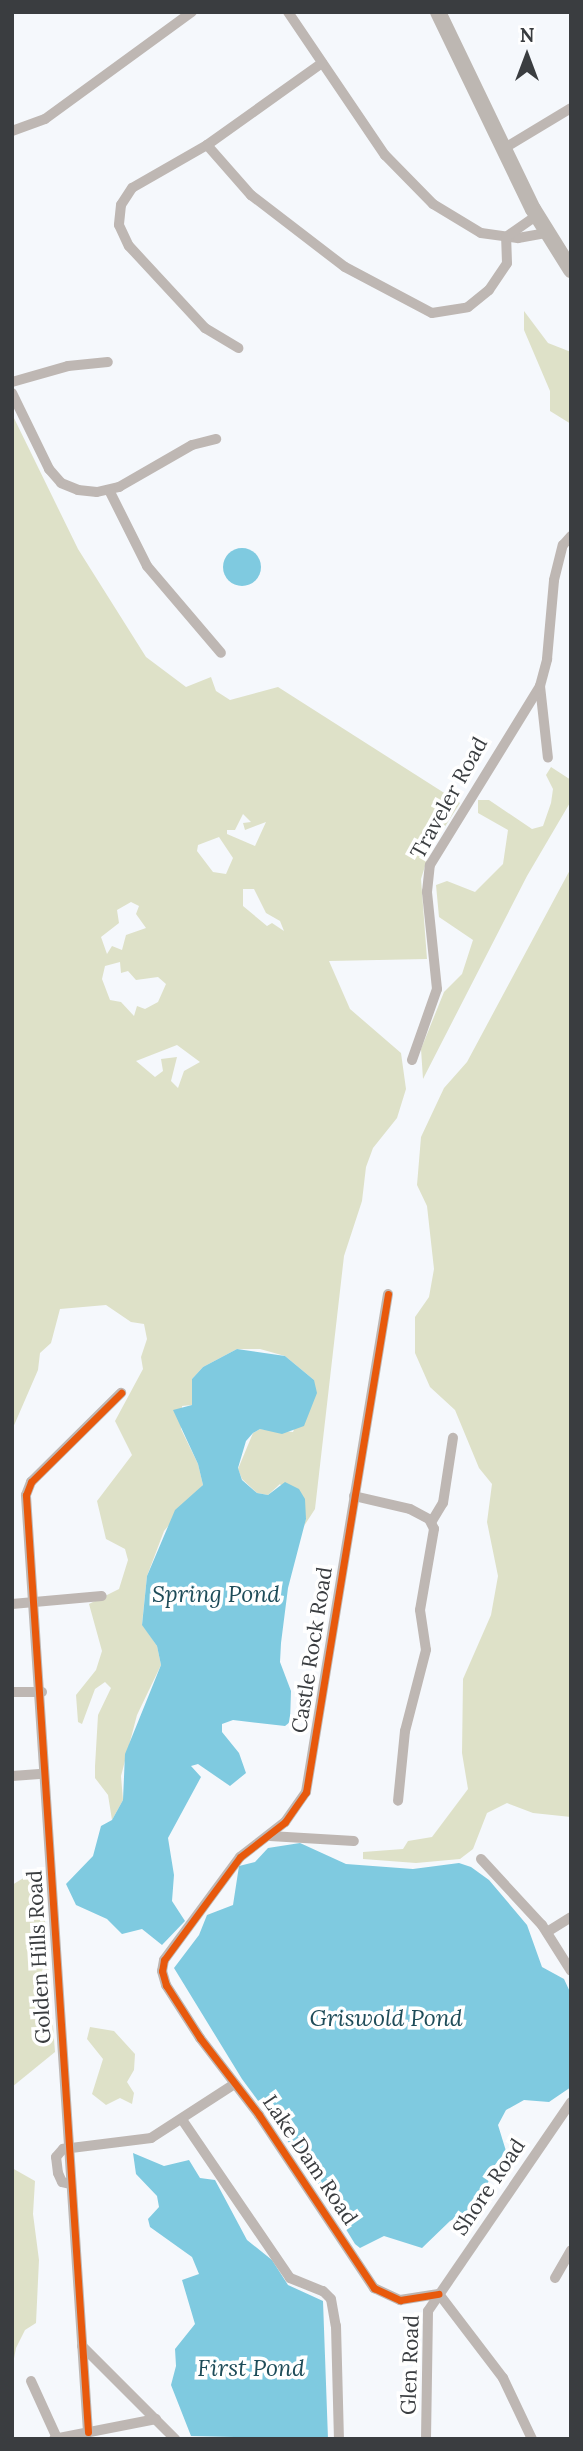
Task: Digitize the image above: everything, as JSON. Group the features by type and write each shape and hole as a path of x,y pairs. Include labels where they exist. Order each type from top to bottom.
{"main road":[{"path":"438,12 536,216 571,270"}],"street":[{"path":"12,131 45,119 192,12"},
{"path":"288,12 385,155 417,190 467,227 506,237 546,233"},
{"path":"237,348 205,328 126,243 119,225 121,205 132,188 207,145 322,63"},
{"path":"503,149 571,108"},
{"path":"207,145 233,178 287,226 365,279 427,312 460,310 483,296 506,266 506,237"},
{"path":"506,237 536,216"},
{"path":"12,382 68,366 107,362"},
{"path":"12,393 57,479 84,492 109,490 148,473 192,445 216,439"},
{"path":"109,490 147,566 221,653"},
{"path":"548,758 540,686 547,659 554,580 563,545 571,536"},
{"name":"Traveler Road","path":"412,1060 437,989 427,892 430,865 540,686"},
{"name":"Castle Rock Road","path":"164,1960 240,1857 270,1836 297,1810 309,1785 388,1294"},
{"name":"Golden Hills Road","path":"91,2431 70,2184 43,1774 42,1692 28,1486 121,1393"},
{"path":"398,1801 405,1731 426,1650 420,1610 434,1537 432,1521 443,1503 453,1438"},
{"path":"354,1496 404,1507 432,1521"},
{"path":"12,1604 102,1596"},
{"path":"12,1692 42,1692"},
{"path":"12,1776 43,1774"},
{"path":"270,1836 354,1841"},
{"path":"481,1859 547,1932 571,1971"},
{"path":"547,1932 571,1917"},
{"name":"Lake Dam Road","path":"164,1960 166,1985 233,2085 259,2115 375,2290 400,2300 439,2294"},
{"path":"69,2147 146,2140 183,2121 233,2085"},
{"name":"Shore Road","path":"439,2294 571,2102"},
{"path":"183,2121 290,2278 323,2291 331,2299 340,2439"},
{"path":"555,2278 571,2250"},
{"path":"439,2294 503,2378 532,2439"},
{"name":"Glen Road","path":"426,2439 427,2315 439,2294"},
{"path":"82,2346 175,2439"},
{"path":"31,2381 55,2438 156,2419"}],"green space":[{"path":"524,311 548,343 571,352 571,424 550,411 550,391 524,330"},
{"path":"12,414 78,549 146,657 186,687 211,677 216,691 230,700 278,687 460,803 430,850 421,879 427,959 329,961 350,1009 401,1053 406,1089 397,1118 373,1148 366,1167 362,1201 344,1256 315,1509 304,1526 306,1518 280,1484 268,1495 257,1493 242,1479 238,1469 253,1433 260,1429 293,1432 314,1380 285,1356 260,1349 237,1349 203,1367 192,1379 192,1405 182,1406 181,1429 198,1464 203,1485 164,1531 147,1576 142,1624 157,1646 161,1665 137,1715 121,1776 123,1800 112,1820 108,1795 95,1778 98,1715 111,1688 105,1682 95,1689 82,1724 78,1722 76,1695 96,1670 102,1651 89,1604 119,1589 128,1560 125,1549 106,1539 97,1501 132,1455 115,1421 143,1369 141,1357 147,1339 144,1324 131,1322 106,1305 60,1309 51,1343 40,1353 38,1370 12,1430","holes":["243,814 251,822 243,823 245,830 266,822 255,846 227,834 227,830 235,830","219,837 233,858 226,874 213,872 197,851 198,845","243,889 254,889 266,913 280,921 284,931 272,923 267,926 243,906","131,902 139,906 136,914 146,928 126,935 122,950 112,946 107,954 101,937 119,923 117,910","120,962 121,973 128,971 136,980 158,977 166,984 158,1002 145,1009 137,1006 134,1016 121,1002 110,1000 102,979 105,966","177,1045 200,1062 184,1071 178,1088 171,1081 177,1057 161,1059 163,1071 155,1077 136,1061"]},
{"path":"551,767 571,780 571,801 527,876 423,1079 421,1049 444,992 462,974 473,940 439,917 436,885 447,881 475,892 503,864 508,830 478,813 478,800 489,800 532,829 543,826 553,789 546,775"},
{"path":"571,868 571,1817 533,1813 507,1803 487,1813 473,1849 460,1859 416,1863 363,1859 363,1852 403,1849 408,1841 432,1837 468,1789 462,1753 463,1679 491,1615 498,1576 487,1522 492,1484 479,1468 455,1410 430,1387 415,1353 415,1317 429,1297 434,1269 427,1206 417,1185 421,1137 444,1088 467,1062"},
{"path":"35,1871 42,1881 55,2052 12,2087 12,1885"},
{"path":"90,2027 114,2031 135,2054 134,2070 127,2082 134,2093 132,2104 120,2098 106,2105 92,2094 103,2059 87,2039"},
{"path":"12,2168 35,2181 33,2214 39,2260 36,2323 25,2330 16,2348 12,2369"}],"water":[{"path":"242,548 255,554 261,567 255,580 242,586 229,580 223,567 229,554"},
{"name":"Spring Pond","path":"237,1349 285,1356 314,1380 317,1393 304,1426 282,1434 260,1429 253,1433 246,1441 238,1468 242,1480 257,1493 268,1495 285,1482 299,1489 305,1499 306,1519 288,1588 281,1643 280,1662 291,1691 290,1722 285,1726 233,1720 222,1724 222,1732 239,1753 246,1773 230,1786 198,1764 191,1766 201,1777 168,1838 174,1875 172,1901 185,1921 162,1945 142,1929 122,1934 107,1919 76,1905 66,1884 93,1856 101,1826 112,1820 123,1800 125,1754 161,1665 157,1646 142,1625 147,1576 175,1510 203,1485 198,1464 173,1410 192,1405 192,1379 203,1367"},
{"name":"Griswold Pond","path":"300,1843 346,1864 413,1869 459,1863 471,1867 489,1880 527,1925 542,1967 564,1979 571,1994 571,2087 549,2102 524,2100 506,2110 498,2125 506,2151 494,2166 481,2202 450,2221 422,2248 384,2236 360,2248 355,2244 314,2177 242,2079 174,1968 199,1935 207,1915 233,1905 239,1866 255,1862 268,1848"},
{"name":"First Pond","path":"133,2153 164,2166 189,2160 200,2178 215,2180 247,2240 272,2260 288,2285 323,2301 328,2439 191,2436 171,2385 176,2366 175,2349 195,2324 182,2280 199,2274 192,2257 150,2227 148,2219 159,2207 157,2196 136,2174"}],"cycle path":[{"path":"388,1294 306,1792 285,1822 240,1857 164,1960 162,1971 166,1985 200,2038 259,2115 374,2288 400,2300 439,2294"},
{"path":"88,2432 26,1495 31,1482 121,1393"}]}
